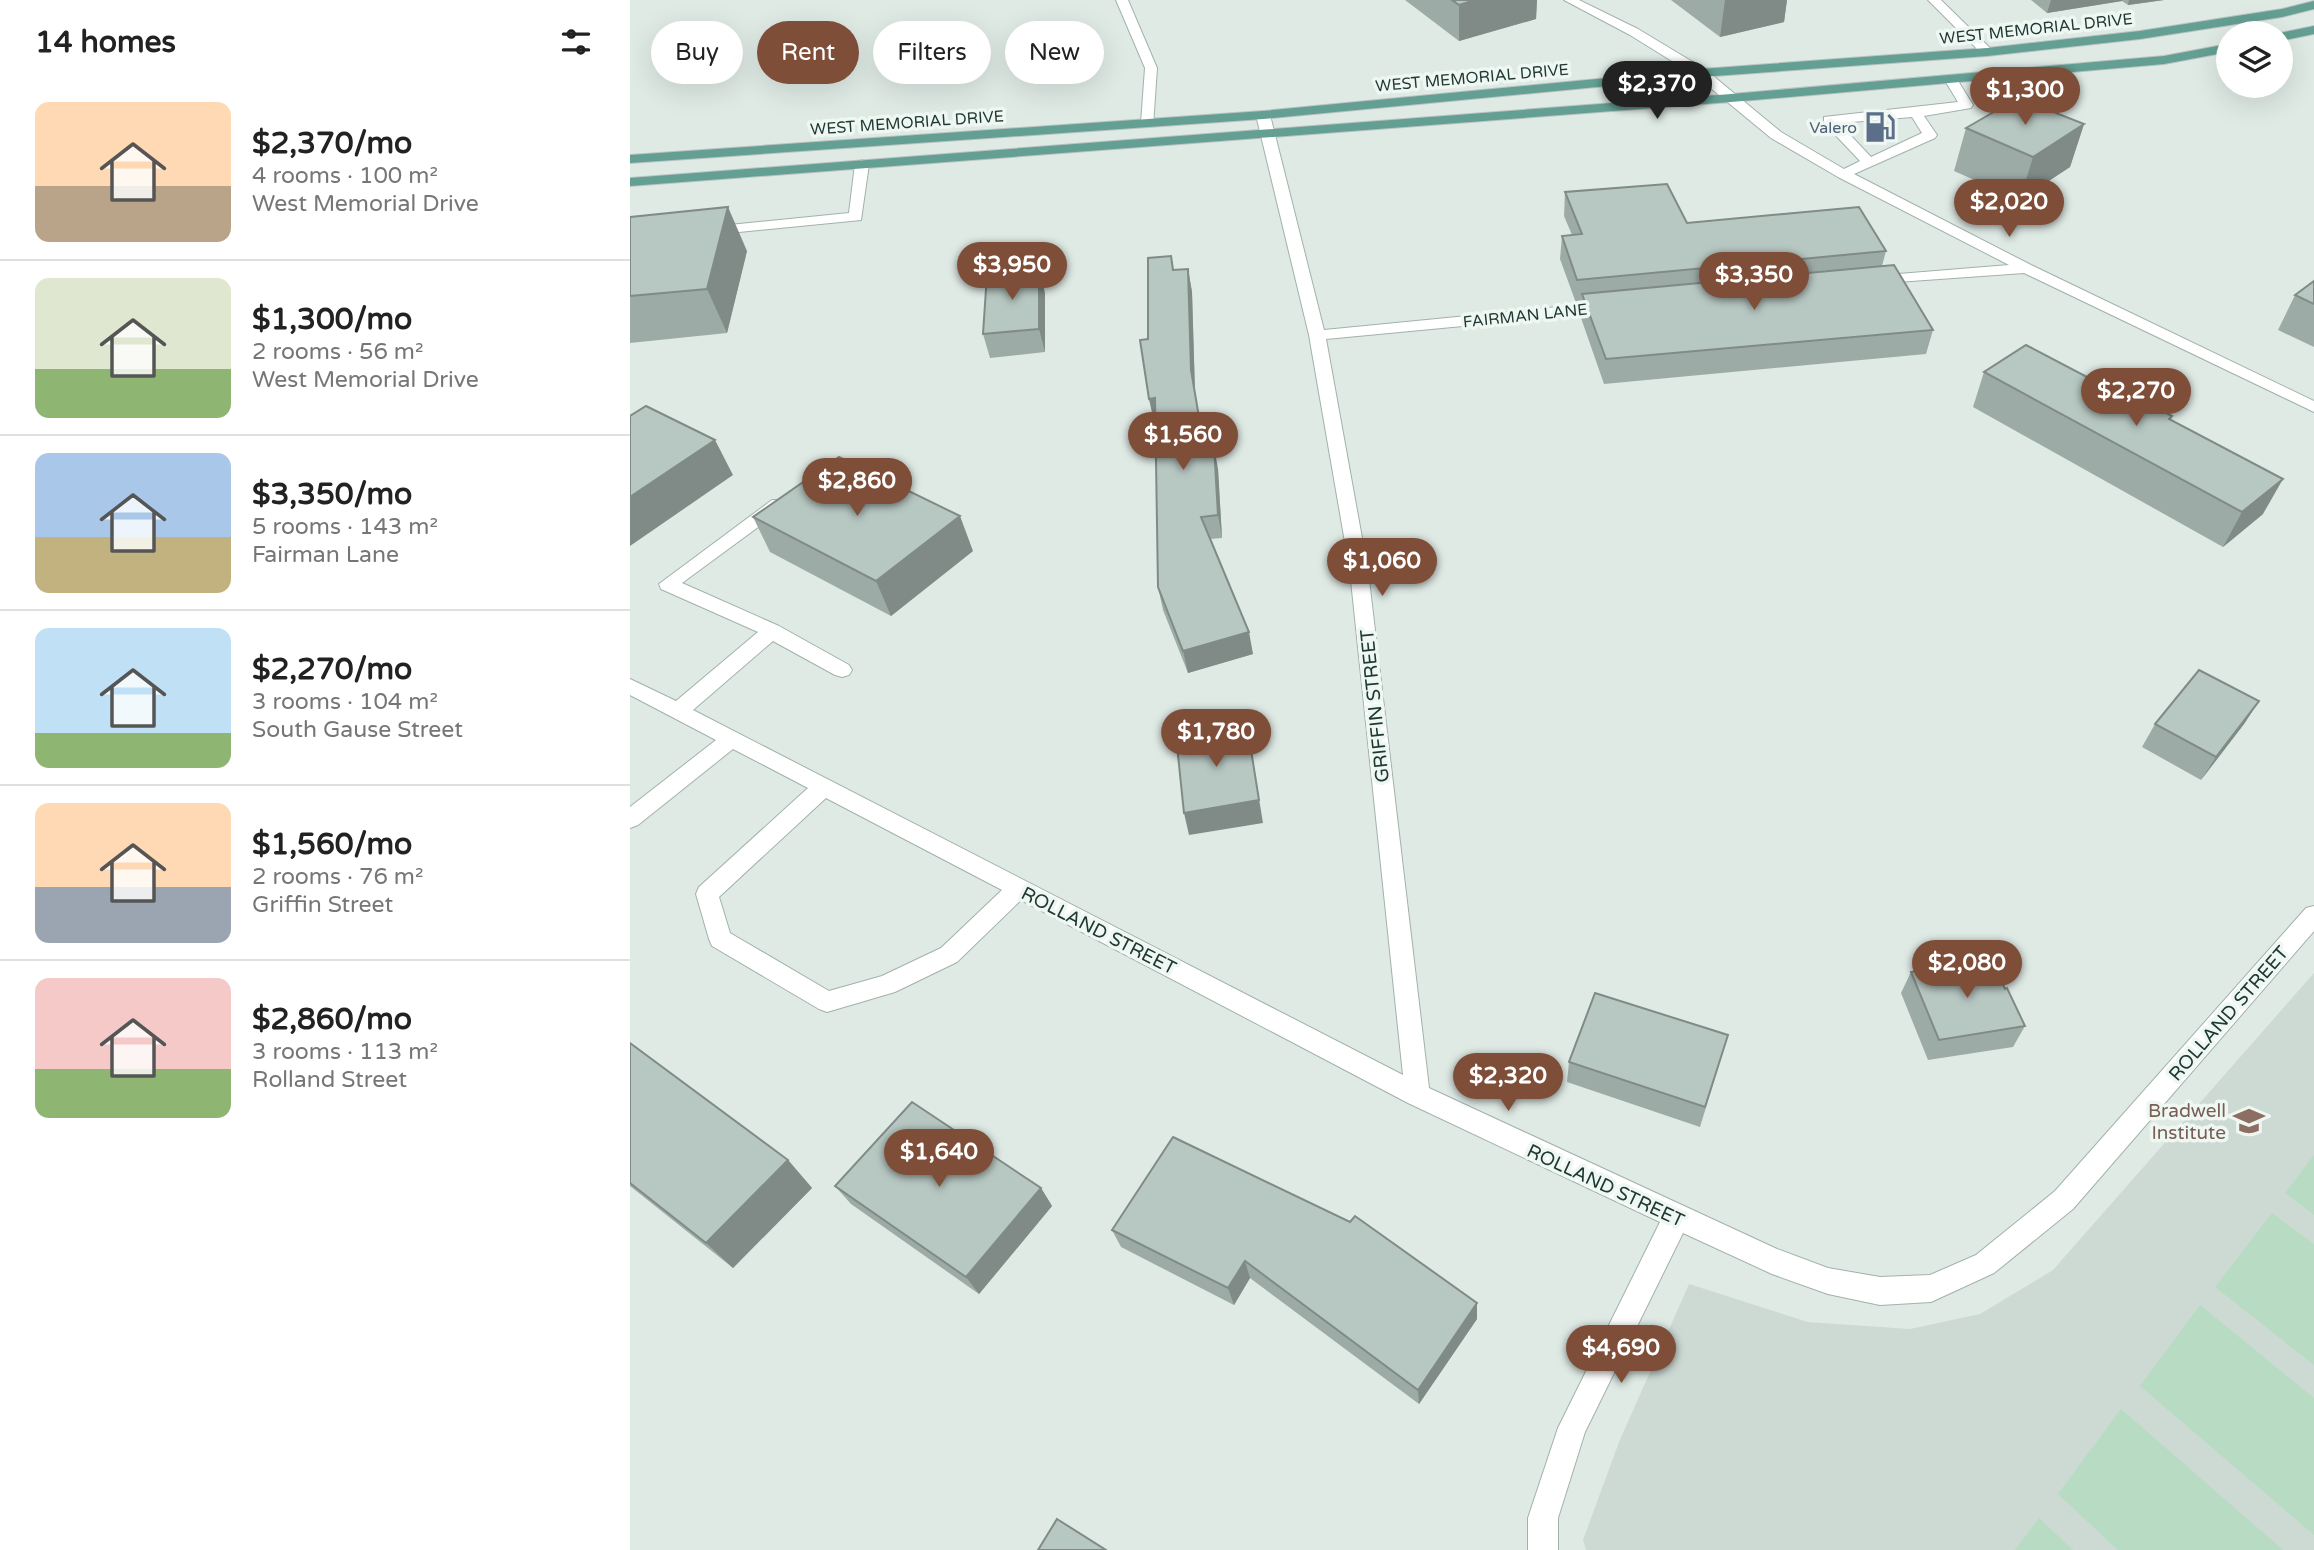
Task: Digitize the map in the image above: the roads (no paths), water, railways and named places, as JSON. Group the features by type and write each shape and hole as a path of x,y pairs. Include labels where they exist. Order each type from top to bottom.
{"main road":[{"name":"WEST MEMORIAL DRIVE","path":"630,183 862,164 1265,124 1701,74 1987,52 2140,35 2282,13 2314,5"},
{"path":"2293,34 2314,30"},
{"name":"WEST MEMORIAL DRIVE","path":"630,159 1148,123 1265,124 1731,98 2164,60 2216,50"}],"street":[{"path":"1122,0 1151,68 1148,123"},
{"path":"1570,0 1634,33 1701,74 1776,135 1843,174 2026,268 2314,407"},
{"path":"1934,0 1987,52"},
{"path":"1869,163 1829,120 1916,113 1966,105 1950,79"},
{"path":"1843,174 1930,135 1916,113"},
{"name":"GRIFFIN STREET","path":"1265,124 1317,335 1359,571 1417,1095"},
{"path":"696,232 856,217 862,164"},
{"path":"1860,282 2026,268"},
{"name":"FAIRMAN LANE","path":"1317,335 1623,305"},
{"path":"789,496 668,584 772,631 842,670"},
{"path":"678,711 772,631"},
{"name":"ROLLAND STREET","path":"630,686 1417,1095 1772,1261 1828,1281 1880,1290 1930,1288 1985,1264 2064,1200 2314,915"},
{"path":"630,819 731,739"},
{"path":"824,787 707,894 720,939 827,1002 887,985 949,956 1018,888"},
{"path":"1543,1550 1543,1518 1572,1428 1676,1218"}],"place":[{"name":"Valero","path":"1880,127"},
{"name":"Bradwell Institute","path":"2249,1121"}]}
